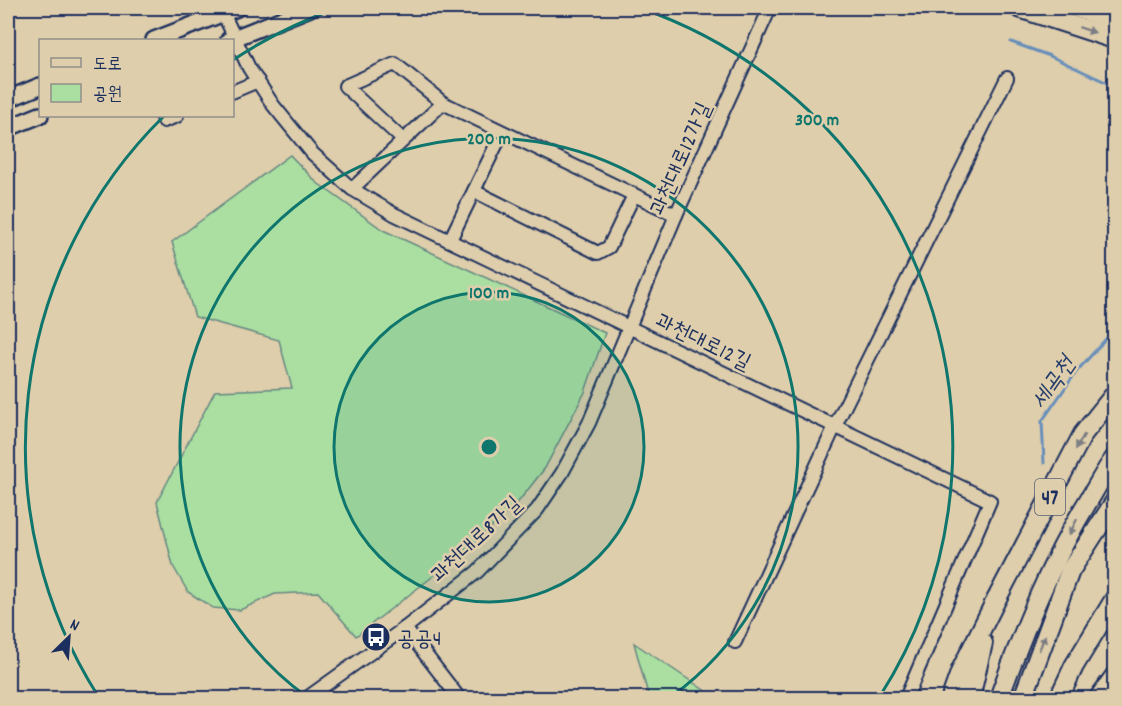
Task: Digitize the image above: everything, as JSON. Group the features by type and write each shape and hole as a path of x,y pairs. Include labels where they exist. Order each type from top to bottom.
{"highway":[{"path":"1019,8 1114,39"},
{"path":"1077,8 1114,21"},
{"name":"47","path":"951,699 961,670 1083,434 1114,395"},
{"path":"999,699 1018,645 1045,582 1071,530 1114,459"},
{"path":"1023,699 1070,571 1114,502"},
{"path":"1059,699 1074,666 1114,600"},
{"path":"970,699 994,604"}],"main road":[{"path":"232,39 310,8"},
{"path":"157,39 230,10"},
{"path":"8,99 39,86"},
{"path":"8,128 39,115"}],"street":[{"name":"과천대로12가길","path":"628,327 770,8"},
{"name":"과천대로12길","path":"230,10 232,39"},
{"name":"과천대로12길","path":"234,42 273,105 312,153 352,189 394,214 990,501 906,699"},
{"path":"403,140 345,86 395,64 443,103 676,215"},
{"path":"735,642 836,426 1006,78"},
{"path":"234,91 258,81"},
{"path":"352,189 443,103"},
{"path":"162,117 164,121 174,117"},
{"path":"450,240 502,133"},
{"path":"474,191 598,253 609,247 634,195"},
{"name":"과천대로8가길","path":"306,699 405,628 477,572 537,510 562,473 589,423 628,327"},
{"path":"405,628 459,699"},
{"path":"1095,699 1114,672"}],"green space":[{"path":"290,155 316,182 383,230 605,333 585,392 545,468 515,506 454,560 356,636 318,592 275,594 240,610 213,608 188,592 173,566 157,502 215,391 292,388 279,340 195,317 172,242"},
{"path":"634,643 716,698 649,698"}],"waterway":[{"name":"세곡천","path":"1011,42 1050,56 1114,86"},
{"name":"세곡천","path":"1044,463 1042,421 1077,371 1114,330"}],"place":[{"name":"공공4","path":"376,637"}]}
